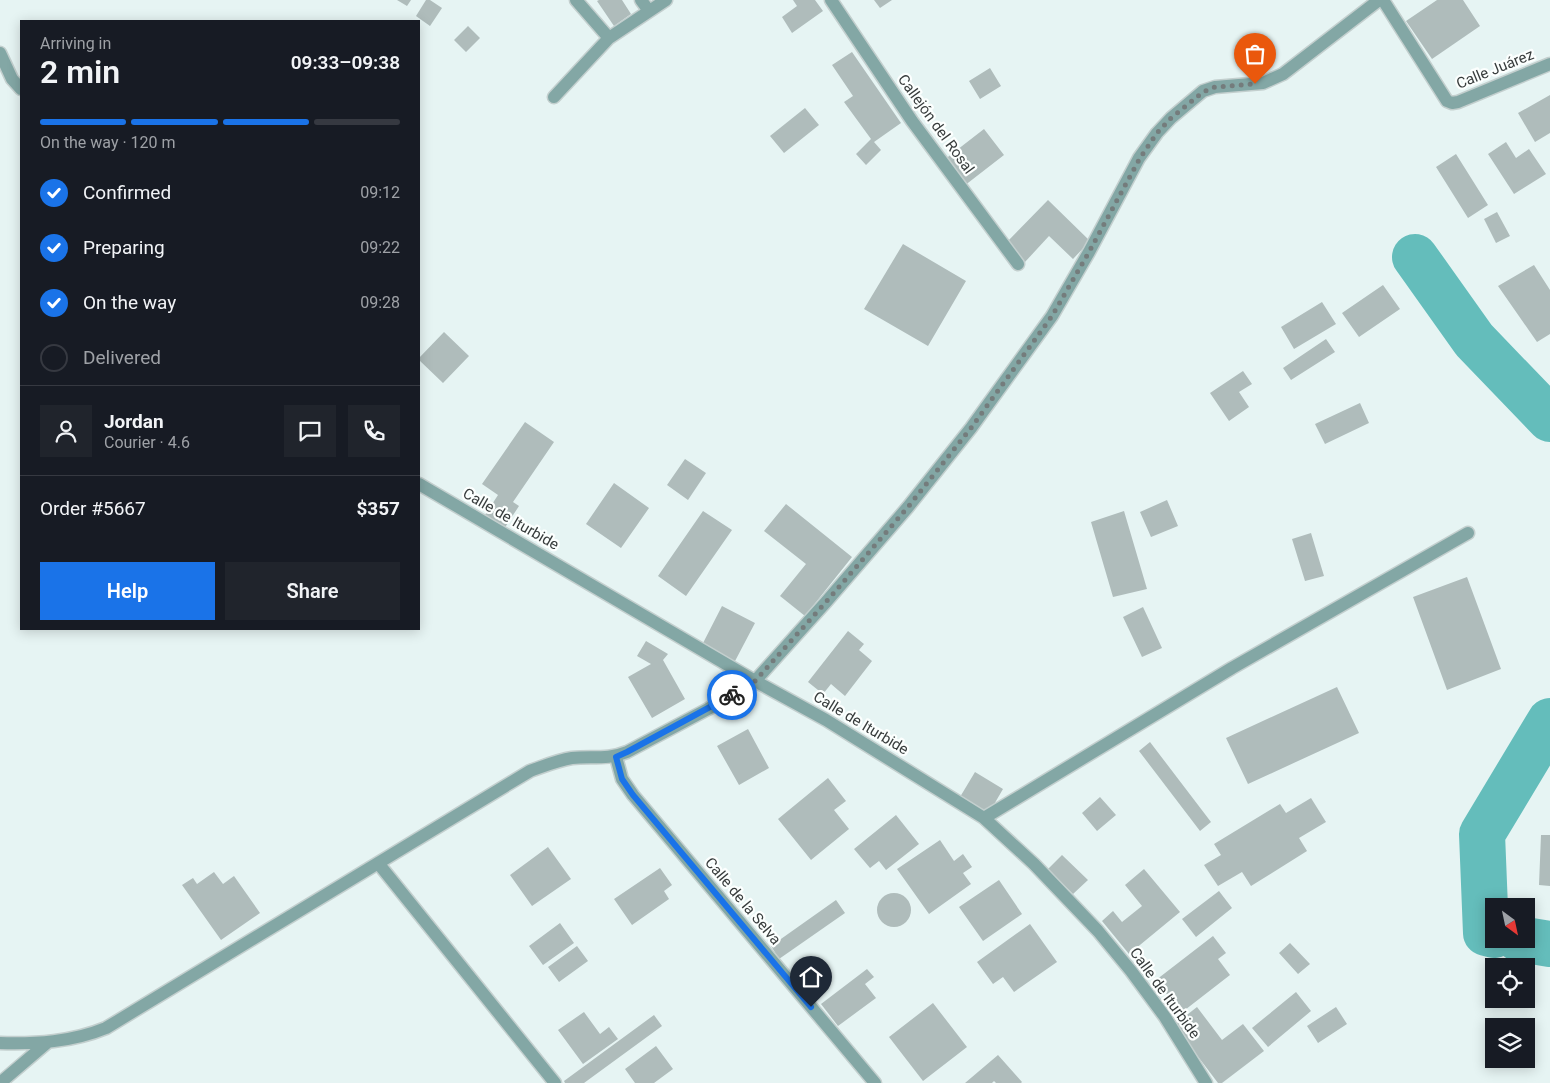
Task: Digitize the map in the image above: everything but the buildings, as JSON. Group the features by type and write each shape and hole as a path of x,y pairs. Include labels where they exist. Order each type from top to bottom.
{"street":[{"path":"576,0 609,38"},
{"path":"642,0 649,11"},
{"path":"554,97 609,38 666,0"},
{"name":"Callejón del Rosal","path":"830,0 912,120 1018,264"},
{"path":"0,1042 48,1042 80,1038 106,1028 530,771 572,758 616,757 708,709 755,681 908,507 971,428 1052,316 1140,158 1166,123 1203,92 1215,87 1263,83 1283,74 1379,0"},
{"name":"Calle Juárez","path":"1383,0 1447,100 1452,103 1550,64"},
{"path":"0,53 12,79 20,88"},
{"name":"Calle de Iturbide","path":"420,485 755,681 826,720 984,818 1034,864 1131,971 1165,1017 1206,1083"},
{"path":"984,818 1232,668 1468,533"},
{"name":"Calle de la Selva","path":"616,757 622,779 633,795 875,1083"},
{"path":"378,863 555,1083"},
{"path":"0,1083 48,1042"}],"waterway":[{"path":"1415,257 1474,340 1550,419"},
{"path":"1485,908 1482,834 1550,721"},
{"path":"1535,942 1550,944"}],"way so far":[{"path":"732,695 755,681 826,602 908,507 971,428 1052,316 1140,158 1157,133 1171,118 1203,92 1215,87 1255,84"}],"route":[{"path":"732,695 616,757 622,779 627,788 811,1007"}]}
